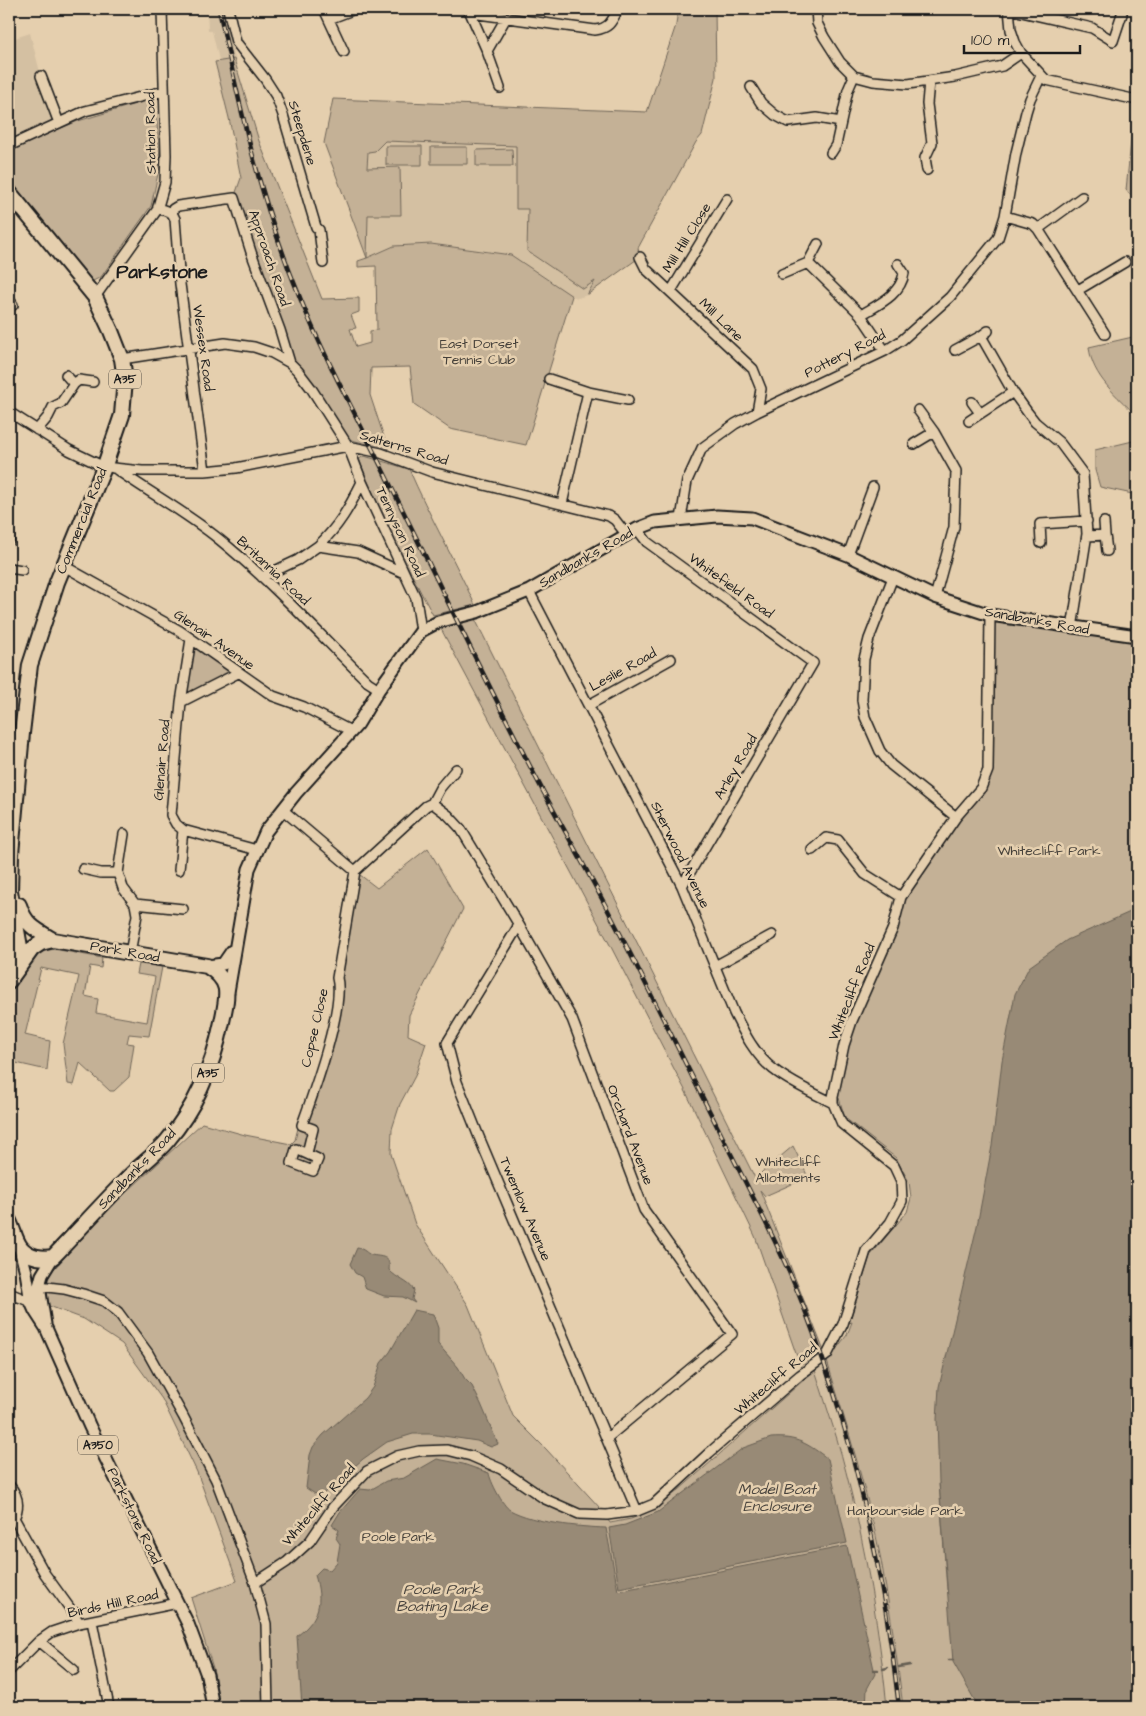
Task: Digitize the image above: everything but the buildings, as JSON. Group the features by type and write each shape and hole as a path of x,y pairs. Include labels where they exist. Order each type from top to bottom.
{"highway":[{"name":"Commercial Road","path":"9,192 95,296 112,331 122,359 125,379 122,415 109,466 57,582 26,682 10,884 11,902 20,947 19,966"},
{"name":"Commercial Road","path":"10,884 15,892 25,920 53,940"},
{"name":"Park Road","path":"53,940 207,966"},
{"path":"9,981 32,949 40,942 53,940"},
{"path":"207,966 222,979 227,994"},
{"name":"Sandbanks Road","path":"46,1257 166,1142 185,1118 200,1092 209,1071 216,1049 227,994"},
{"name":"Parkstone Road","path":"9,1221 20,1249"},
{"path":"20,1249 29,1255 46,1257"}],"main road":[{"name":"Sandbanks Road","path":"227,994 249,869 266,831 361,720 378,689 421,631 438,622 477,612 529,591 632,531 655,522 681,519 717,516 752,518 848,555 935,597 990,615 1137,636"},
{"name":"Sandbanks Road","path":"207,966 223,964 236,942"},
{"name":"Parkstone Road","path":"20,1249 31,1302 46,1328 90,1427 188,1624 207,1676 213,1707"},
{"path":"40,1286 46,1257"},
{"name":"Parkstone Road","path":"40,1286 46,1328"}],"street":[{"name":"Station Road","path":"95,296 158,208 165,182 162,9"},
{"name":"Steepdene","path":"228,9 236,42 276,96 317,220 323,263"},
{"path":"324,9 344,52"},
{"path":"329,19 355,9"},
{"path":"470,11 506,18 595,30 604,29 612,21 618,9"},
{"path":"816,9 817,23 840,62 854,76 873,82 896,84 929,82 1002,66 1021,53"},
{"path":"1122,14 1113,41 1092,28 1009,9 1011,30 1015,42 1021,53 1046,80 1137,100"},
{"path":"470,11 500,88"},
{"path":"487,51 506,18"},
{"path":"40,76 59,123"},
{"path":"831,153 836,145 848,90 854,76"},
{"name":"Pottery Road","path":"681,519 687,482 702,448 735,424 757,412 885,351 902,340 950,297 998,238 1005,216 1016,153 1026,112 1030,99 1042,76"},
{"path":"927,170 920,157 932,143 927,104 929,82"},
{"path":"750,87 762,103 775,115 788,122 817,118 841,122"},
{"path":"9,146 85,111 164,91"},
{"path":"1038,229 1082,197"},
{"name":"Approach Road","path":"172,213 173,209 178,206 234,198 290,363"},
{"name":"Mill Hill Close","path":"671,291 727,199"},
{"path":"158,208 172,213"},
{"name":"Wessex Road","path":"172,213 175,219 180,284 205,471"},
{"path":"1005,216 1033,224 1038,229 1105,334"},
{"path":"782,274 808,262 818,244"},
{"name":"Mill Lane","path":"640,257 646,269 753,369 761,389 757,412"},
{"path":"808,262 861,315 885,351"},
{"path":"1078,290 1125,262"},
{"path":"861,315 890,297 898,288 903,280 904,273 898,264"},
{"path":"955,350 984,333 1013,392 1035,422 1060,442 1084,474 1087,536 1072,628"},
{"path":"122,359 220,343 254,347 272,353 290,363"},
{"name":"Tennyson Road","path":"290,363 311,388 348,446 362,482 416,598 421,631"},
{"path":"66,375 74,384"},
{"path":"549,379 588,392 628,400"},
{"path":"36,430 74,384 79,380 93,382"},
{"path":"562,504 588,392"},
{"path":"969,421 1013,392"},
{"path":"972,402 980,413"},
{"path":"918,410 934,432 956,471 954,527 935,597"},
{"path":"9,412 69,450 98,464 109,466"},
{"path":"914,444 934,432"},
{"name":"Salterns Road","path":"109,466 142,471 205,471 236,468 348,446 381,453 432,472 609,516 632,531"},
{"name":"Britannia Road","path":"109,466 165,501 219,539 262,577 368,682 378,689"},
{"path":"138,484 142,471"},
{"path":"262,577 298,560 318,546 335,530 362,482"},
{"path":"848,555 873,487"},
{"path":"1041,544 1040,524 1087,521"},
{"path":"1104,522 1106,551"},
{"name":"Whitefield Road","path":"632,531 813,663"},
{"path":"1087,536 1105,535"},
{"path":"318,546 358,552 404,573"},
{"name":"Glenair Avenue","path":"64,566 180,631 238,674 273,696 304,707 351,731"},
{"path":"9,568 22,570"},
{"path":"893,577 869,639 864,659 862,700 865,717 880,751 890,765 956,817"},
{"name":"Sherwood Avenue","path":"529,591 682,886 734,1013 752,1046 772,1068 834,1104"},
{"name":"Whitecliff Road","path":"255,1583 287,1562 310,1541 333,1507 367,1471 398,1456 419,1451 447,1450 471,1456 501,1469 545,1499 579,1514 608,1515 637,1511 654,1504 709,1453 800,1375 827,1355 845,1317 866,1251 890,1223 902,1201 901,1181 894,1166 842,1124 834,1104 833,1097 844,1045 852,1021 893,928 901,897 956,817 981,788 988,770 990,615"},
{"name":"Glenair Road","path":"184,830 176,824 171,815 181,702 191,639"},
{"name":"Leslie Road","path":"589,705 671,659"},
{"name":"Arley Road","path":"682,886 813,663"},
{"name":"Glenair Road","path":"181,702 238,674"},
{"path":"283,810 356,871 426,806 432,803 440,788 456,769"},
{"name":"Orchard Avenue","path":"432,803 461,828 520,925 572,1019 644,1210 732,1334 607,1438"},
{"path":"179,870 184,830 257,850"},
{"path":"124,834 118,873 123,888 135,904 137,915 130,953"},
{"path":"812,850 826,838 838,840 865,874 901,897"},
{"path":"83,869 101,873 118,873"},
{"name":"Copse Close","path":"307,1153 313,1129 302,1125 326,1052 334,1018 339,986 337,978 356,871"},
{"path":"135,904 183,909"},
{"name":"Twemlow Avenue","path":"520,925 447,1043 457,1082 479,1137 637,1511"},
{"path":"715,966 772,935"},
{"path":"40,1286 83,1294 104,1302 118,1312 148,1353 183,1416 216,1480 255,1583 266,1624 268,1707"},
{"path":"12,1298 31,1302"},
{"path":"9,1485 16,1497 19,1510 12,1518 45,1574 74,1614 78,1623"},
{"name":"Birds Hill Road","path":"9,1671 39,1641 52,1632 78,1623 178,1603"},
{"path":"92,1621 110,1707"},
{"path":"39,1641 74,1670"}],"shaded area":[{"path":"207,9 226,9 241,93 230,101 212,31 208,31"},
{"path":"30,33 41,76 59,123 9,146 9,40"},
{"path":"370,127 385,141 516,146 662,171 587,295 578,298 572,296 511,255 431,244 394,246 367,258 367,168"},
{"path":"827,1361 857,1459 881,1559 903,1707 887,1707 879,1635 864,1548 837,1438 815,1370"}],"green space":[{"path":"678,9 715,9 716,78 702,135 696,142 638,248 640,257 587,295 595,281 583,289 527,251 528,209 516,209 516,146 385,141 375,151 368,152 367,168 400,167 401,215 368,215 367,258 324,143 333,99 647,112 676,25"},
{"name":"East Dorset Tennis Club","path":"234,59 259,141 322,299 359,298 359,312 351,315 356,328 350,329 356,347 370,343 370,331 377,330 376,266 358,267 358,261 394,246 431,244 511,255 572,296 526,445 450,429 414,404 410,367 371,368 370,395 388,449 343,438 290,363 234,198 241,178 215,62"},
{"path":"149,100 154,102 156,106 160,165 151,206 101,277 91,282 9,181 9,150 78,121"},
{"path":"1135,102 1137,102 1137,203 1126,190"},
{"path":"386,146 422,146 422,165 386,165"},
{"path":"431,147 467,147 467,164 431,164"},
{"path":"512,149 513,166 476,166 476,150"},
{"path":"1137,336 1137,416 1114,394 1100,377 1091,358 1089,347"},
{"path":"1137,440 1137,495 1100,487 1095,470 1095,450"},
{"path":"364,456 409,469 475,605 433,615 403,558 376,499 359,459"},
{"path":"990,615 1137,636 1137,1348 939,1483 947,1590 1137,1707 903,1707 876,1535 857,1460 827,1361 847,1335 870,1256 907,1212 911,1198 909,1182 896,1158 845,1118 839,1098 833,1097 844,1045 901,897 988,770"},
{"name":"Whitecliff Allotments","path":"475,619 755,1178 793,1146 808,1177 765,1196 760,1190 824,1351 801,1368 755,1236 685,1090 610,945 440,627"},
{"path":"191,639 238,673 181,702"},
{"name":"Poole Park","path":"428,848 463,909 409,1015 408,1035 426,1043 415,1076 400,1104 392,1129 391,1154 415,1224 468,1305 513,1416 600,1508 610,1523 631,1519 654,1509 679,1490 815,1370 837,1439 854,1505 874,1606 887,1707 220,1707 213,1668 191,1598 237,1581 197,1472 162,1399 122,1344 84,1319 49,1306 45,1279 105,1212 202,1123 245,1135 291,1144 295,1140 299,1124 326,1052 355,871 377,888"},
{"path":"54,949 102,958 101,968 90,966 85,996 98,999 96,1013 147,1022 155,977 137,974 139,964 162,967 149,1036 129,1034 127,1043 134,1044 129,1077 114,1091 110,1091 80,1063 74,1085 68,1084 63,1044 79,976 41,968 25,1035 50,1041 47,1070 16,1063 9,1095 9,995 25,967 41,952"}],"water":[{"path":"1137,909 1137,1707 981,1707 974,1699 953,1662 939,1482 937,1419 939,1387 977,1226 992,1146 1002,1061 1015,994 1029,967 1067,940"},
{"path":"357,1248 371,1255 387,1259 389,1270 409,1284 414,1290 412,1299 415,1303 403,1297 384,1296 366,1289 362,1277 355,1273 350,1264"},
{"path":"414,1310 433,1314 438,1328 438,1344 472,1386 498,1444 491,1447 477,1441 430,1434 413,1434 387,1442 363,1459 323,1494 315,1494 306,1488 310,1455 313,1447 323,1435 365,1398 373,1387 381,1363 390,1352"},
{"name":"Model Boat Enclosure","path":"771,1438 788,1438 802,1442 828,1459 847,1543 619,1588 609,1528 625,1525 658,1512 743,1448"},
{"name":"Poole Park Boating Lake","path":"437,1459 463,1464 489,1473 494,1487 510,1510 531,1518 557,1524 606,1528 618,1591 847,1546 875,1674 867,1689 866,1707 302,1707 297,1636 311,1623 318,1609 319,1593 315,1575 322,1568 330,1570 337,1562 340,1544 336,1538 339,1530 332,1525 340,1512 360,1489 370,1490 386,1481 404,1478"}],"waterway":[{"path":"899,1667 910,1665"},
{"path":"883,1669 887,1668"}],"railway":[{"path":"219,9 234,80 261,187 284,256 312,325 466,640 544,793 626,946 784,1260 803,1305 837,1403 864,1503 885,1605 899,1707"}],"district":[{"name":"Parkstone","path":"162,272"}],"park label":[{"name":"Whitecliff Park","path":"1049,851"},
{"name":"Harbourside Park","path":"905,1511"}]}
